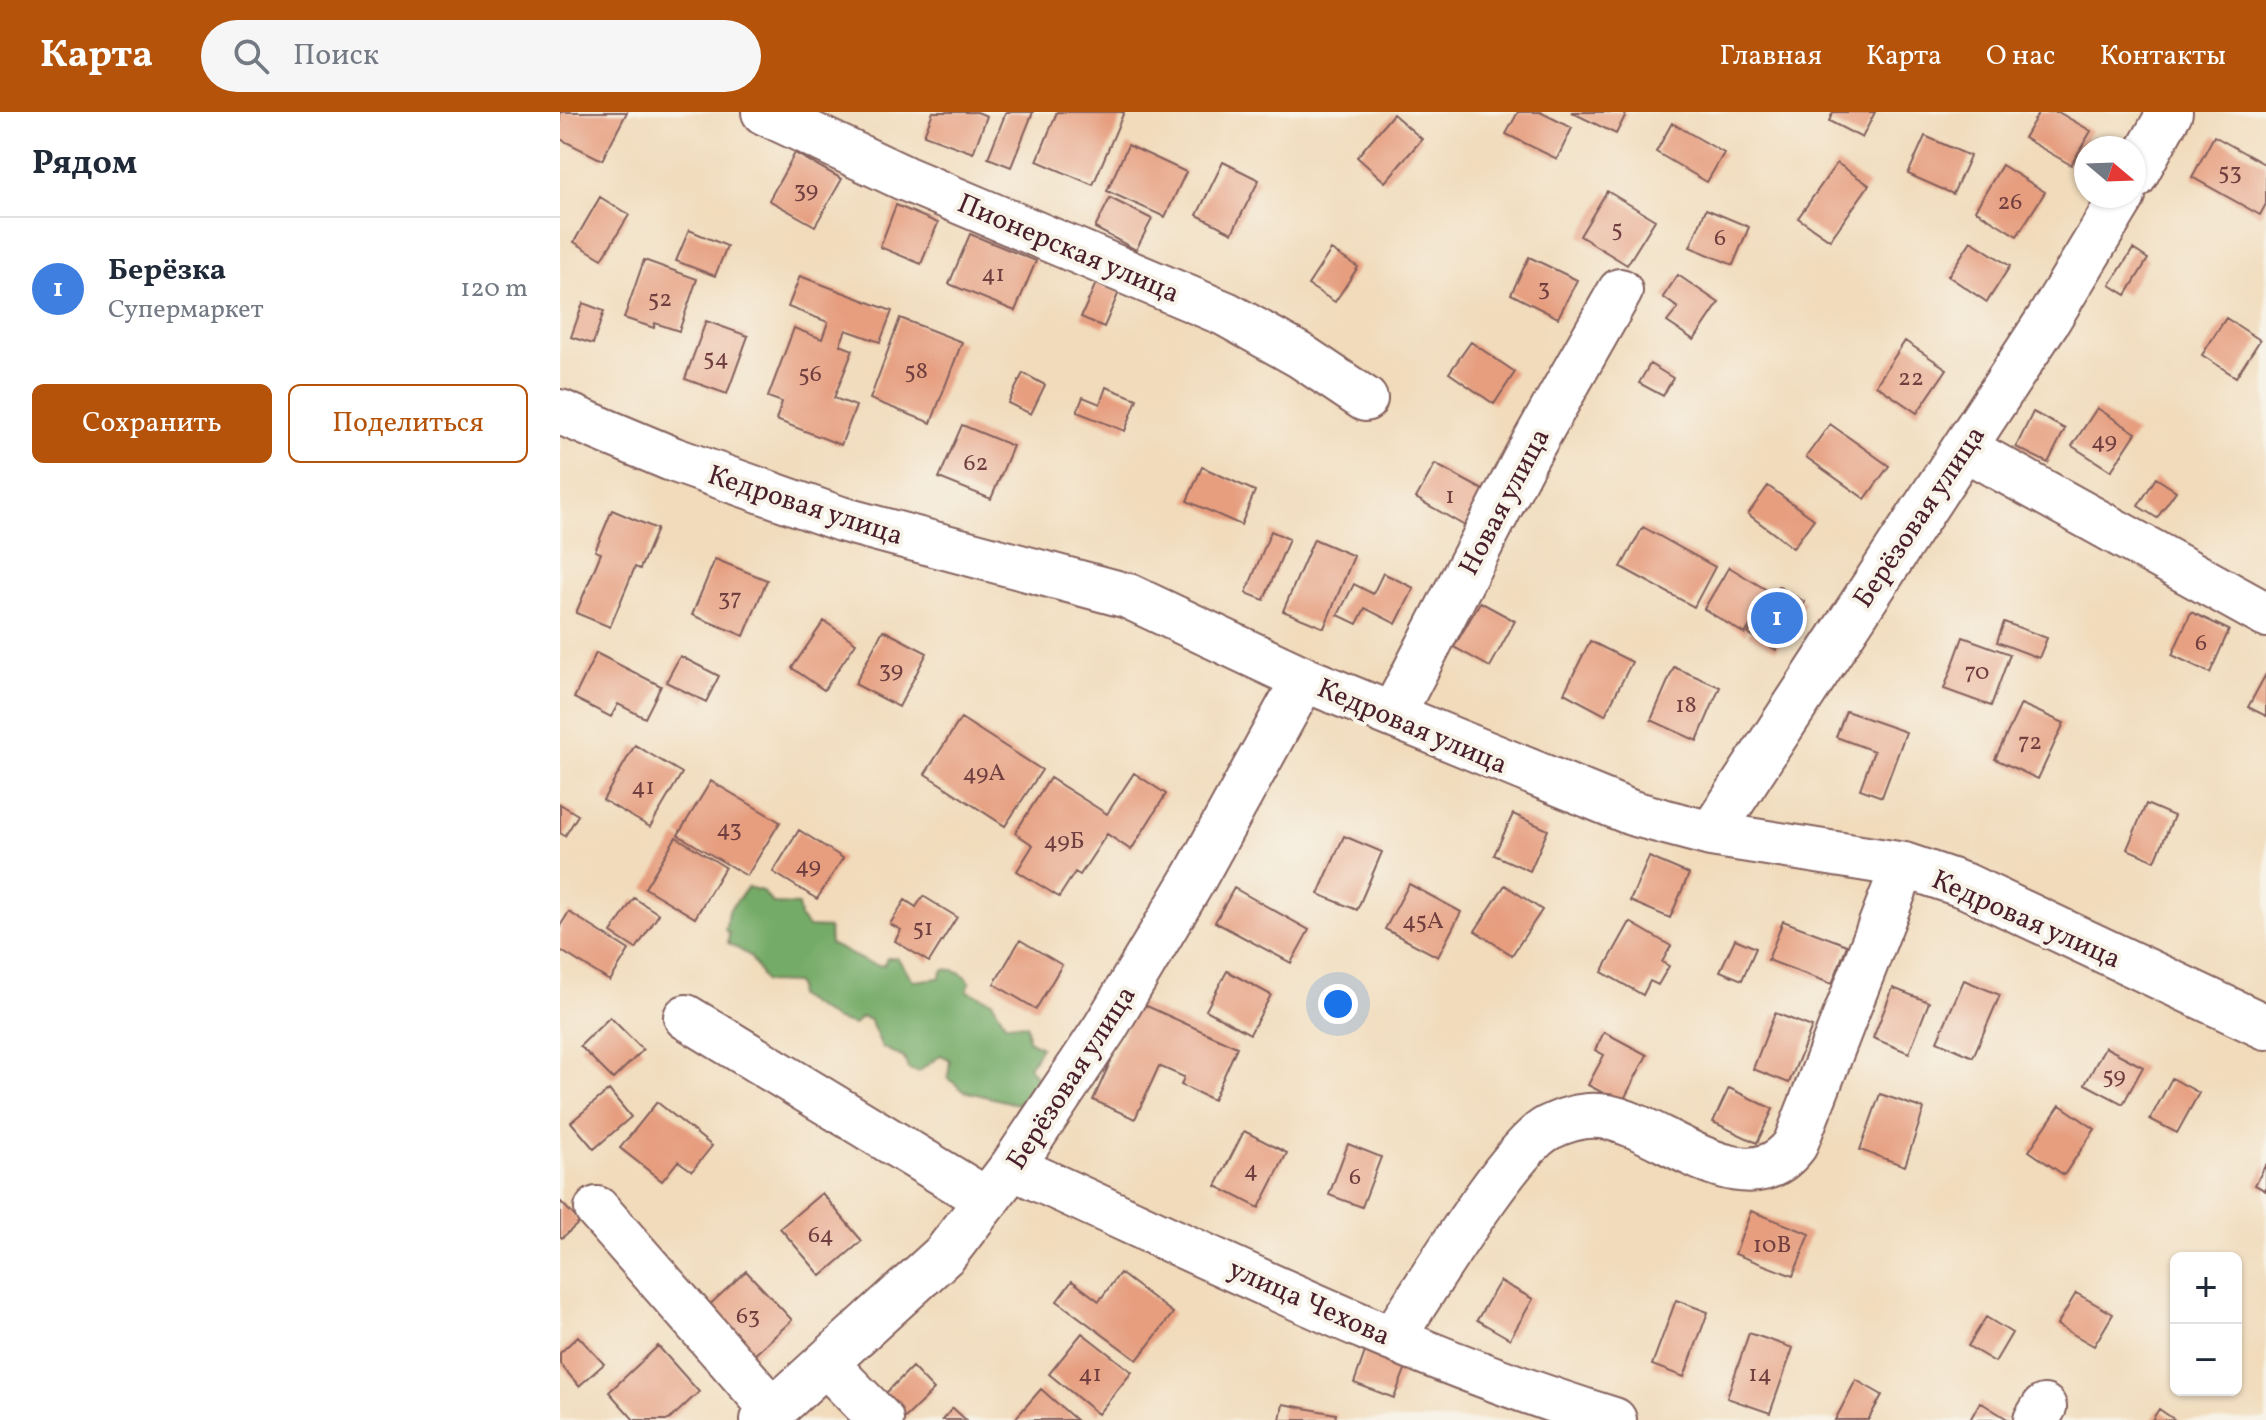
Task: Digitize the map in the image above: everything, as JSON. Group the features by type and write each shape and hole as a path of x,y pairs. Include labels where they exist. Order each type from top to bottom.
{"street":[{"name":"Пионерская улица","path":"764,112 904,178 1226,314 1301,356 1365,399"},
{"path":"2146,155 2170,112"},
{"name":"Берёзовая улица","path":"1711,834 2048,320 2116,208"},
{"name":"Новая улица","path":"1393,714 1526,457 1620,291"},
{"name":"Кедровая улица","path":"560,412 672,459 841,519 1128,596 1304,679 1393,714 1512,767 1632,813 1711,834 1904,865 1966,886 2266,1027"},
{"path":"1964,448 2266,615"},
{"name":"Берёзовая улица","path":"768,1415 945,1254 999,1184 1105,1028 1195,877 1304,679"},
{"path":"1392,1339 1515,1159 1545,1130 1571,1119 1610,1117 1729,1168 1770,1169 1785,1159 1795,1145 1904,865"},
{"name":"улица Чехова","path":"686,1017 999,1184 1516,1390 1614,1420"},
{"path":"597,1209 768,1415"},
{"path":"826,1364 881,1420"}],"green space":[{"path":"748,887 762,891 774,904 798,905 800,917 808,927 829,928 830,944 865,961 884,965 887,958 897,958 914,981 939,978 943,970 961,973 970,982 967,991 992,1001 1005,1023 1027,1025 1028,1040 1041,1047 1029,1067 1042,1084 1039,1098 1028,1098 1021,1105 964,1091 948,1078 950,1060 941,1055 918,1072 908,1069 904,1058 882,1047 870,1020 862,1017 853,1025 834,1019 797,996 795,983 765,982 750,956 728,943 729,933 725,930 729,910"}],"building":[{"path":"560,112 627,112 602,160 560,139"},
{"path":"933,112 977,112 987,116 973,153 924,135"},
{"path":"1006,112 1033,112 1011,167 988,158"},
{"path":"1057,112 1124,112 1093,185 1037,161"},
{"path":"1518,112 1540,112 1572,128 1557,159 1506,134"},
{"path":"1571,112 1627,112 1616,134"},
{"path":"1833,112 1875,112 1862,138 1829,121"},
{"path":"2039,112 2058,112 2091,131 2088,136 2074,136 2074,160 2071,165 2024,138"},
{"path":"1393,114 1422,139 1385,182 1357,157"},
{"path":"1672,123 1724,153 1707,182 1656,152"},
{"path":"1925,136 1970,156 1953,194 1908,174"},
{"path":"2214,136 2266,165 2266,204 2260,215 2192,177"},
{"path":"1128,145 1186,172 1165,217 1107,191"},
{"path":"795,153 842,179 815,226 769,200"},
{"path":"1223,162 1259,180 1232,233 1197,215"},
{"path":"1837,163 1869,185 1830,240 1798,218"},
{"path":"2002,165 2045,192 2017,236 1975,210"},
{"path":"1607,191 1655,220 1627,265 1580,236"},
{"path":"600,197 629,215 602,259 574,242"},
{"path":"1110,198 1152,219 1136,250 1095,228"},
{"path":"896,205 938,223 921,264 880,247"},
{"path":"1706,209 1749,227 1733,265 1690,247"},
{"path":"689,230 727,246 715,276 676,261"},
{"path":"970,234 1036,261 1015,311 949,284"},
{"path":"1971,241 2010,266 1987,302 1948,276"},
{"path":"2133,249 2148,259 2126,295 2110,285"},
{"path":"1331,250 1358,267 1335,302 1308,285"},
{"path":"1529,257 1577,280 1558,318 1511,294"},
{"path":"644,260 697,279 679,331 655,323 654,328 624,318"},
{"path":"1678,275 1719,303 1694,340 1667,322 1678,308 1663,297"},
{"path":"800,276 892,311 880,342 846,330 840,345 853,350 834,398 856,406 841,445 776,420 782,402 768,397 794,328 822,339 828,322 788,307"},
{"path":"1096,283 1119,292 1104,327 1081,317"},
{"path":"583,303 604,311 593,344 571,337"},
{"path":"900,318 962,342 931,423 870,399"},
{"path":"2226,318 2260,340 2236,377 2202,355"},
{"path":"706,321 748,336 727,394 685,379"},
{"path":"1905,341 1947,369 1917,413 1876,385"},
{"path":"1471,342 1515,372 1494,404 1449,373"},
{"path":"1650,364 1673,378 1663,396 1639,383"},
{"path":"1023,373 1045,385 1031,414 1008,403"},
{"path":"1106,387 1137,399 1125,431 1077,412 1083,397 1100,404"},
{"path":"2097,408 2136,433 2111,471 2072,446"},
{"path":"2033,412 2065,429 2048,463 2016,447"},
{"path":"1830,424 1889,466 1865,499 1806,457"},
{"path":"962,425 1013,446 991,499 939,478"},
{"path":"1435,464 1485,491 1465,526 1416,498"},
{"path":"1202,467 1255,491 1241,525 1187,501"},
{"path":"2156,478 2176,491 2157,518 2138,506"},
{"path":"1768,486 1814,519 1793,548 1748,514"},
{"path":"612,510 657,529 640,569 635,567 610,627 576,613 601,553 595,551"},
{"path":"1643,527 1715,567 1694,607 1621,567"},
{"path":"1271,531 1289,539 1264,600 1246,593"},
{"path":"1314,539 1354,556 1324,628 1283,611"},
{"path":"715,559 767,580 744,636 692,615"},
{"path":"1729,567 1770,592 1745,634 1704,609"},
{"path":"1383,573 1414,588 1396,624 1365,608 1357,624 1338,615 1354,584 1373,594"},
{"path":"1778,586 1805,602 1776,650 1748,634"},
{"path":"1480,602 1515,621 1490,667 1454,647"},
{"path":"2191,612 2229,630 2210,673 2172,655"},
{"path":"824,621 856,643 824,690 792,668"},
{"path":"2004,622 2047,638 2039,658 1997,642"},
{"path":"883,630 927,653 899,707 855,684"},
{"path":"1963,637 2010,654 1991,706 1944,689"},
{"path":"1590,641 1632,662 1605,715 1564,693"},
{"path":"596,653 661,686 645,718 618,704 611,717 574,698"},
{"path":"680,656 719,676 706,702 666,682"},
{"path":"1674,667 1720,687 1697,741 1651,720"},
{"path":"2266,674 2266,716 2248,707"},
{"path":"2021,704 2064,723 2038,779 1995,759"},
{"path":"1846,711 1906,732 1882,797 1860,789 1874,751 1836,737"},
{"path":"961,718 1042,770 1005,826 925,774"},
{"path":"635,745 682,773 650,827 603,800"},
{"path":"1134,773 1166,794 1131,850 1107,834 1080,875 1075,872 1059,897 1017,871 1033,845 1015,833 1050,778 1107,814"},
{"path":"711,781 780,822 747,876 678,835"},
{"path":"560,804 578,815 565,836 560,833"},
{"path":"2146,804 2174,816 2155,861 2127,849"},
{"path":"1513,814 1548,830 1530,871 1494,855"},
{"path":"799,830 843,858 817,899 773,872"},
{"path":"1344,836 1382,852 1357,910 1318,894"},
{"path":"676,837 725,867 695,918 645,888"},
{"path":"1649,857 1689,874 1670,918 1630,901"},
{"path":"1409,884 1461,912 1438,957 1385,929"},
{"path":"1505,885 1542,910 1512,955 1475,931"},
{"path":"1234,888 1309,930 1291,963 1215,922"},
{"path":"923,896 957,917 929,962 895,941 901,930 890,924 905,900 916,907"},
{"path":"634,898 659,914 636,949 611,933"},
{"path":"569,912 629,950 610,981 560,950 560,926"},
{"path":"1783,921 1847,945 1832,984 1768,960"},
{"path":"1630,922 1671,946 1662,962 1669,966 1658,985 1650,981 1643,995 1602,972"},
{"path":"1735,939 1756,948 1742,980 1720,971"},
{"path":"1020,940 1062,965 1036,1009 994,984"},
{"path":"1227,971 1271,995 1250,1034 1206,1010"},
{"path":"1964,980 2000,995 1973,1057 1937,1041"},
{"path":"1893,988 1929,1002 1909,1053 1873,1038"},
{"path":"1138,1002 1237,1047 1213,1100 1181,1085 1184,1077 1159,1066 1135,1119 1093,1100"},
{"path":"1775,1013 1812,1027 1789,1083 1753,1069"},
{"path":"610,1017 643,1050 613,1079 580,1046"},
{"path":"1604,1032 1647,1055 1622,1103 1588,1085 1604,1055 1595,1050"},
{"path":"2105,1047 2143,1067 2123,1104 2085,1084"},
{"path":"2172,1078 2199,1093 2177,1133 2150,1119"},
{"path":"1729,1088 1773,1109 1757,1143 1713,1122"},
{"path":"609,1090 631,1117 594,1149 571,1122"},
{"path":"1880,1094 1924,1109 1905,1166 1860,1150"},
{"path":"657,1102 712,1146 692,1171 678,1161 662,1181 620,1148"},
{"path":"2060,1105 2095,1129 2064,1175 2029,1151"},
{"path":"1244,1131 1287,1153 1259,1208 1216,1186"},
{"path":"1348,1144 1381,1157 1362,1207 1329,1195"},
{"path":"2266,1164 2266,1191 2255,1185"},
{"path":"822,1193 862,1241 821,1276 780,1228"},
{"path":"560,1201 580,1222 562,1238 560,1236"},
{"path":"1751,1211 1810,1234 1793,1276 1735,1254"},
{"path":"746,1271 792,1320 749,1360 704,1310"},
{"path":"1120,1273 1173,1313 1137,1360 1057,1301 1072,1281 1099,1301"},
{"path":"1500,1281 1533,1299 1510,1339 1477,1320"},
{"path":"2076,1293 2113,1314 2094,1346 2057,1325"},
{"path":"1676,1300 1708,1312 1684,1377 1652,1365"},
{"path":"1986,1317 2012,1333 1995,1362 1968,1346"},
{"path":"1082,1333 1132,1372 1098,1414 1049,1374"},
{"path":"1749,1333 1793,1348 1770,1413 1727,1398"},
{"path":"578,1336 604,1364 579,1386 560,1364 560,1353"},
{"path":"658,1346 699,1392 669,1420 634,1420 609,1392"},
{"path":"1365,1352 1406,1367 1394,1398 1354,1383"},
{"path":"912,1367 934,1390 903,1420 894,1420 877,1402"},
{"path":"1856,1380 1882,1395 1868,1420 1835,1420"},
{"path":"1041,1389 1076,1420 1014,1420"},
{"path":"1980,1402 2009,1420 1970,1420"},
{"path":"1283,1404 1336,1414 1335,1420 1280,1420"},
{"path":"953,1408 966,1420 942,1420"},
{"path":"2159,1409 2175,1420 2152,1420"}],"place":[{"name":"Берёзка","path":"1777,618"}]}
